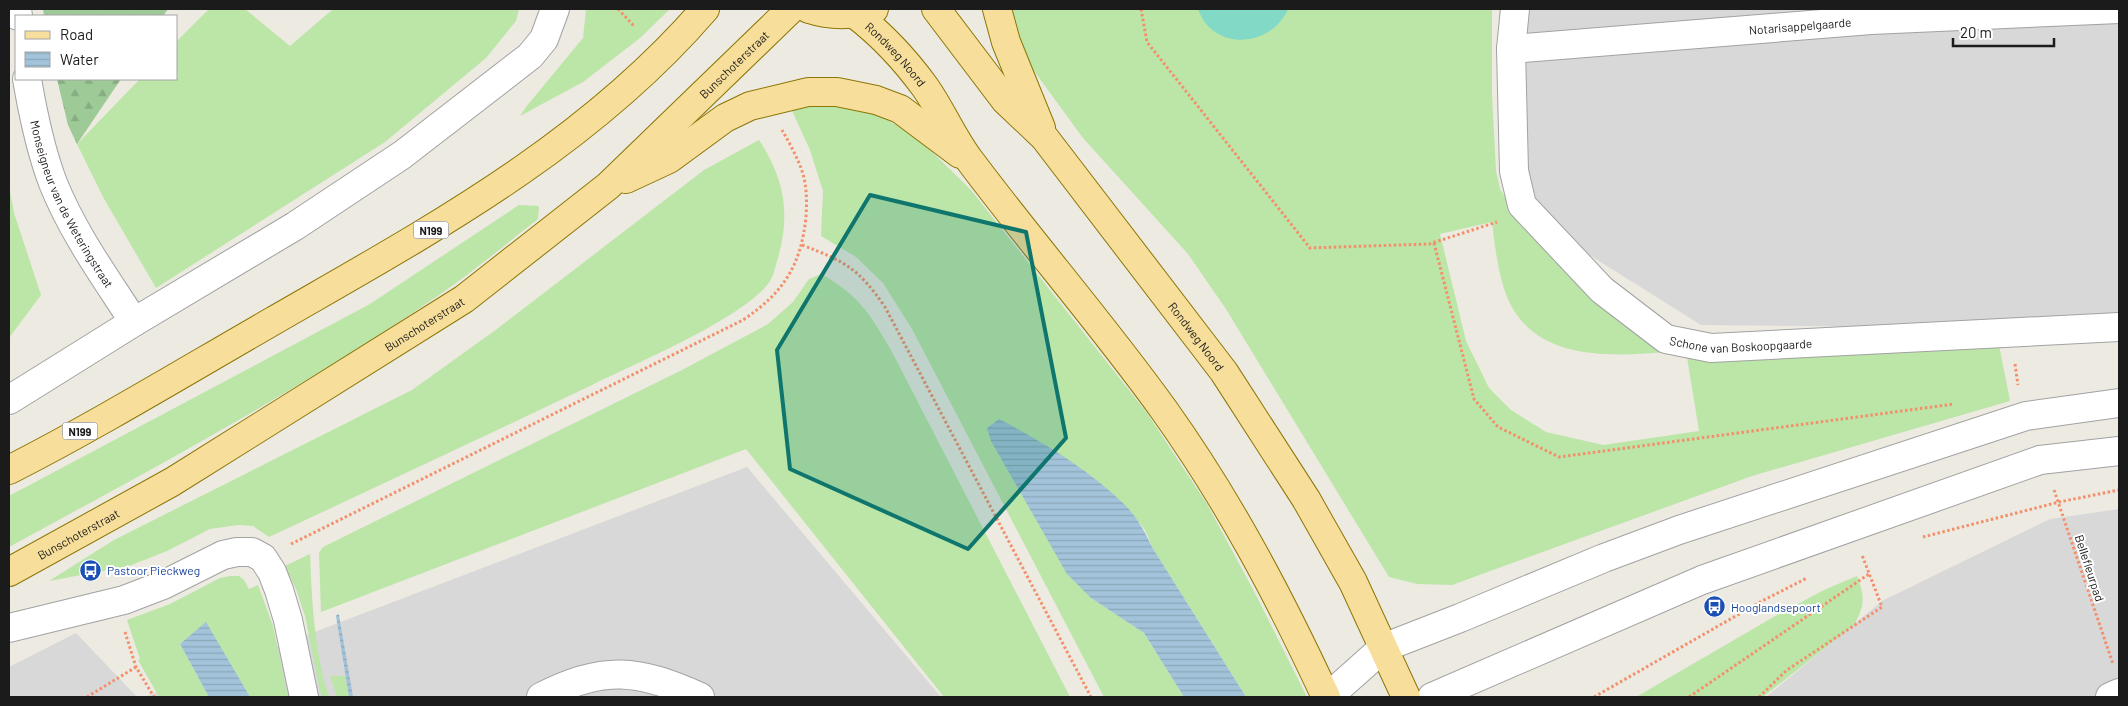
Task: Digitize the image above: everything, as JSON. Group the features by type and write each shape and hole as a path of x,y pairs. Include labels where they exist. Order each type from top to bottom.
{"main road":[{"name":"N199","path":"9,470 431,230 516,176 602,111 643,75 705,9"},
{"name":"Bunschoterstraat","path":"9,572 172,482 464,299 608,186 791,9"},
{"path":"809,9 826,14 866,12"},
{"name":"Rondweg Noord","path":"936,9 1004,100 1044,137 1224,372 1306,499 1353,582 1406,697"},
{"path":"997,9 1006,42 1044,137"},
{"name":"Rondweg Noord","path":"866,12 877,31 925,87 970,161 1068,284 1170,419 1218,492 1263,566 1327,697"},
{"path":"608,186 670,159 725,118 750,106 808,92 837,92 876,100 900,110 970,161"}],"street":[{"path":"9,400 134,322 295,226 402,155 530,56 544,39 555,9"},
{"name":"Schone van Boskoopgaarde","path":"1515,9 1511,49 1514,171 1522,205 1602,290 1666,339 1711,348 2119,327"},
{"name":"Notarisappelgaarde","path":"1511,49 1872,14 2119,9"},
{"name":"Monseigneur van de Weteringstraat","path":"27,80 44,156 54,184 86,248 134,322"},
{"path":"1327,697 1383,648 1604,558 1679,530 2026,416 2119,402"},
{"path":"1432,697 1702,580 2040,460 2119,451"},
{"path":"9,628 120,601 223,556 237,552 252,552 263,558 272,572 286,613 304,697"},
{"path":"541,697 561,687 598,675 639,675 675,686 700,697"},
{"path":"2110,697 2117,681"}],"path":[{"path":"618,9 635,27"},
{"path":"1141,9 1147,42 1310,248 1434,243 1498,222"},
{"path":"263,558 743,320 762,307 776,294 791,273 802,245 808,196 801,168 778,122"},
{"path":"1434,243 1474,399 1498,427 1559,457 1958,404"},
{"path":"802,245 840,260 856,271 871,286 885,307 1091,697"},
{"name":"Bellefleurpad","path":"2040,460 2059,502 2117,681"},
{"path":"1918,538 2059,502 2119,490"},
{"path":"1759,697 1787,670 1882,607 1861,552"},
{"path":"1689,697 1869,574"},
{"path":"1594,697 1762,600 1811,576"},
{"path":"120,601 136,666 154,697"},
{"path":"87,697 136,666"}],"highlighted area":[{"path":"870,195 1026,232 1066,438 968,549 790,469 777,350"}],"shaded area":[{"path":"1198,9 1288,9 1280,22 1269,32 1242,40 1216,33 1205,23"},
{"path":"1499,9 2119,9 2119,329 1701,325 1505,202"},
{"path":"747,467 941,697 144,697"},
{"path":"2119,509 2119,697 1766,697 1882,601 2050,519"},
{"path":"76,633 137,697 9,697 9,667"}],"green space":[{"path":"43,9 168,9 164,15 44,15"},
{"path":"209,9 245,9 290,46 333,9 519,9 516,21 486,58 385,142 156,288 103,197 77,144 139,80 178,80 178,40"},
{"path":"586,9 670,9 640,38 583,82 520,116 583,38"},
{"path":"1009,9 1492,9 1492,95 1496,171 1500,189 1509,204 1669,352 1600,354 1577,351 1555,344 1536,334 1520,318 1507,297 1499,270 1492,222 1440,234 1466,341 1489,388 1511,410 1546,432 1603,445 1699,431 1687,357 1998,340 2010,401 1752,476 1452,585 1417,584 1389,577 1226,309 1188,254 1083,138 1026,60"},
{"path":"57,80 120,80 77,144 68,125"},
{"path":"826,101 869,109 918,138 971,190 1147,413 1207,504 1257,597 1307,697 1246,697 1152,547 1147,533 1142,526 1094,479 1038,441 999,420 1091,598 1144,633 1184,697 1104,697 912,329 883,283 856,257 821,236 823,191 810,150 789,104"},
{"path":"759,140 775,169 783,198 784,229 781,244 772,277 760,293 717,323 636,364 269,537 253,526 238,525 210,529 167,551 129,566 49,581 114,540 412,390 497,329 704,170"},
{"path":"9,186 14,213 41,295 9,338"},
{"path":"519,205 539,206 538,219 442,293 390,328 229,426 9,547 9,496 370,304"},
{"path":"821,274 845,290 862,306 891,350 1070,697 944,697 746,449 321,612 319,553 323,547 682,370 768,324 793,302 809,279"},
{"path":"310,554 317,644 329,697 322,697 305,616 296,589 285,566"},
{"path":"239,576 244,580 249,589 258,585 273,626 288,697 250,697 206,623 180,644 209,697 159,697 138,660 140,659 127,620 170,604 220,578"},
{"path":"1857,576 1863,601 1854,625 1763,697 1636,697 1777,615 1824,590"},
{"path":"330,676 345,676 349,697 337,697"}],"water":[{"path":"999,419 1049,447 1081,468 1111,492 1129,510 1246,697 1184,697 1144,633 1091,598 1067,574 991,441 987,428"},
{"path":"338,614 353,697 349,697 336,616"},
{"path":"206,622 250,697 209,697 180,644"}],"place":[{"name":"Pastoor Pieckweg","path":"91,570"},
{"name":"Hooglandsepoort","path":"1715,607"}]}
